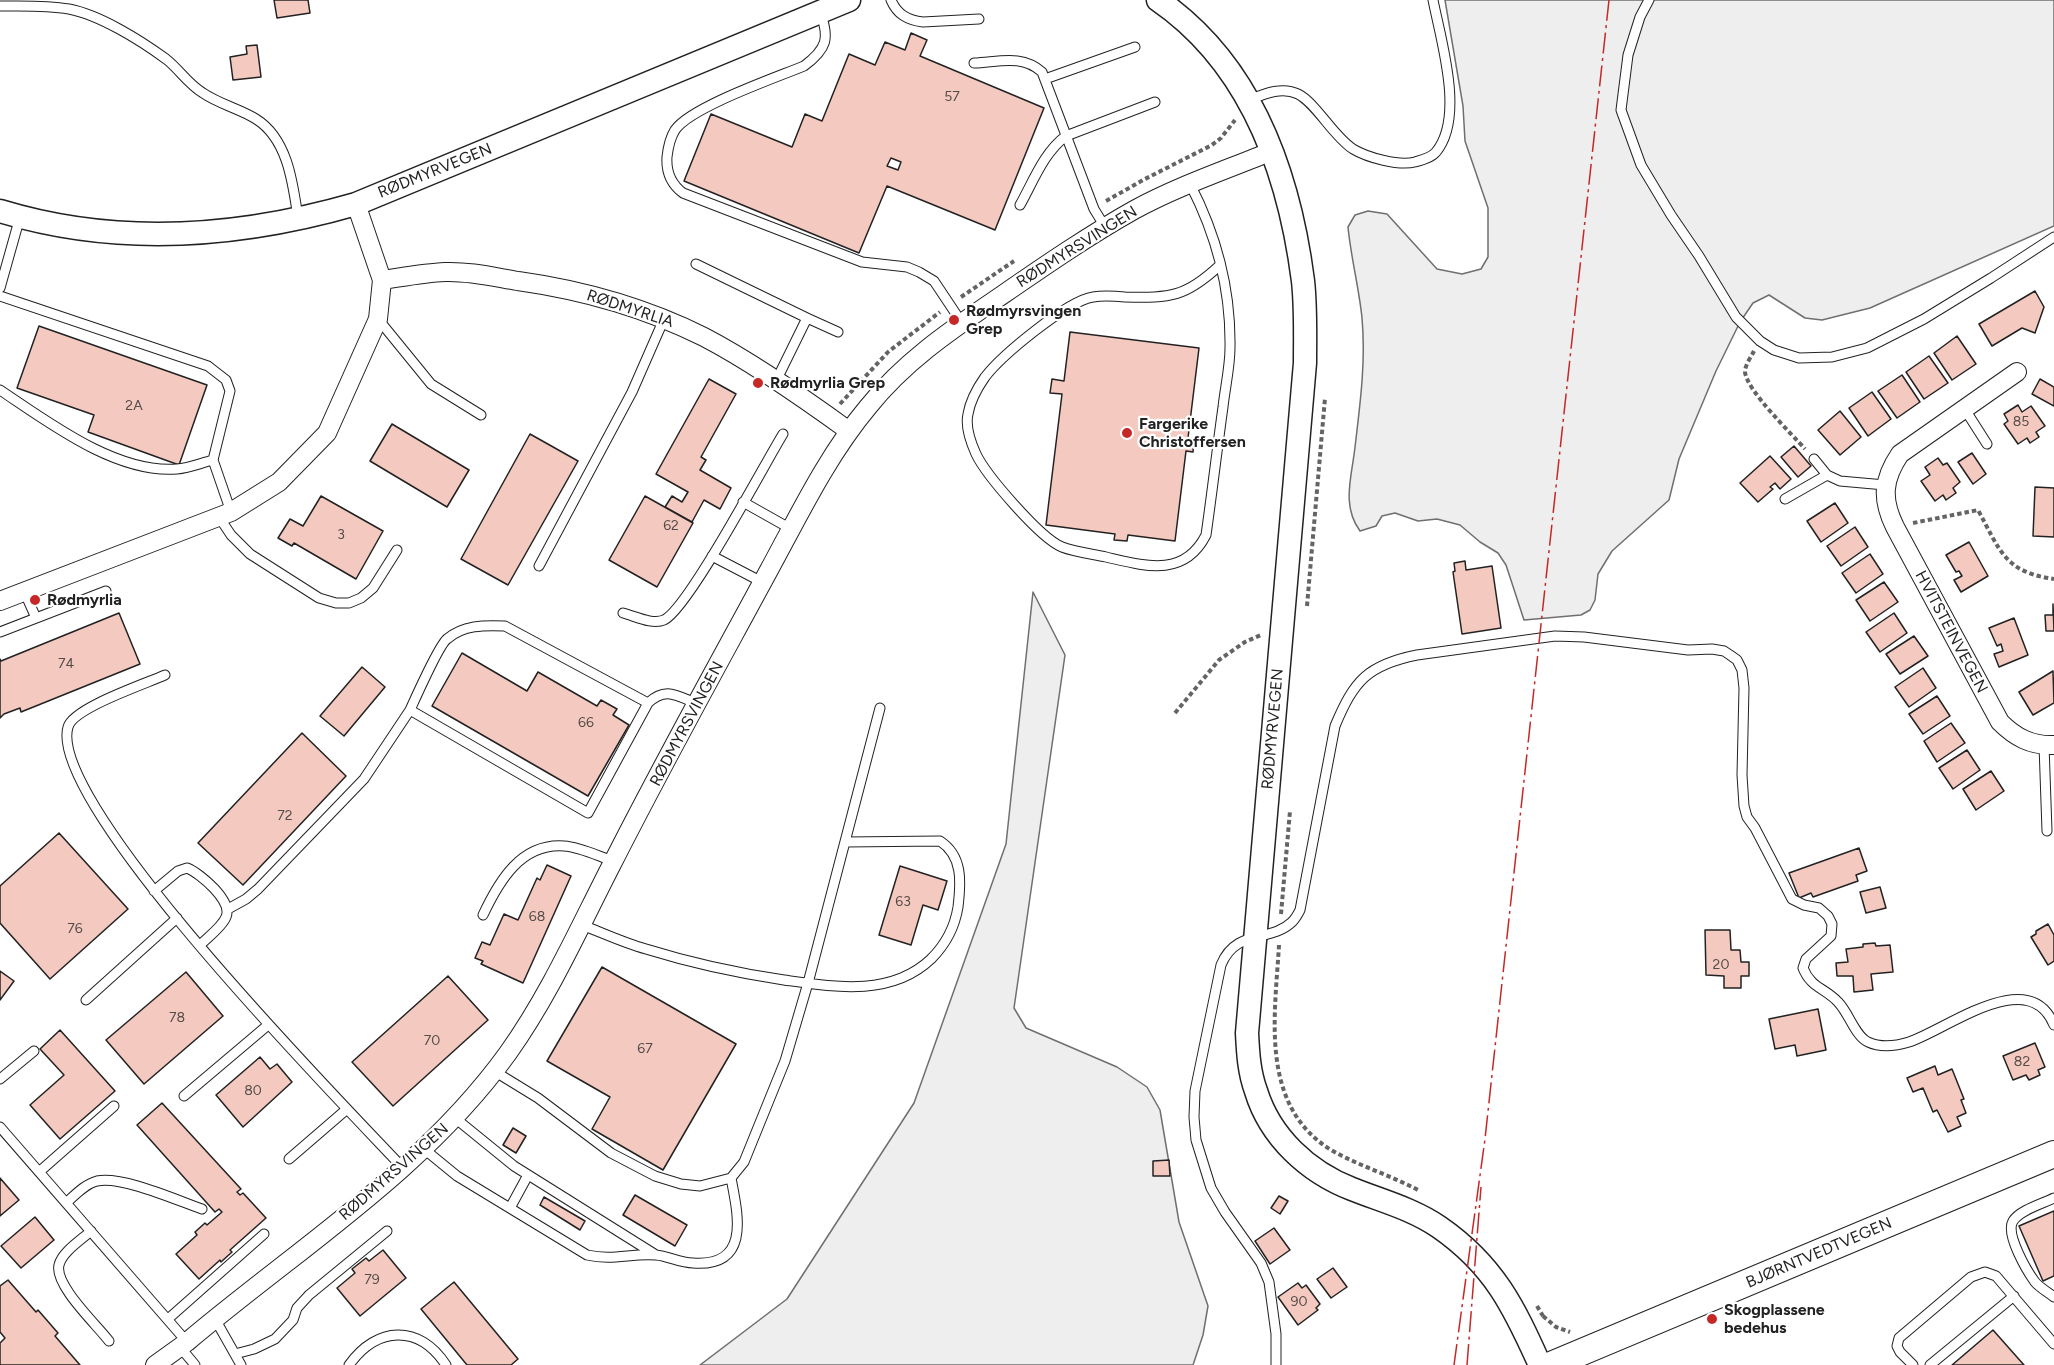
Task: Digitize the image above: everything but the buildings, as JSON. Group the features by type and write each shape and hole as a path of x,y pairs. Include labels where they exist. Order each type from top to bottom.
{"main road":[{"name":"BJØRNTVEDTVEGEN","path":"1551,1365 2054,1154"}],"street":[{"name":"RØDMYRVEGEN","path":"10,214 103,232 148,235 223,231 298,220 356,204 849,0"},
{"name":"RØDMYRVEGEN","path":"1158,0 1178,14 1203,37 1221,58 1249,100 1272,151 1288,204 1303,282 1305,363 1301,419 1247,1033 1249,1062 1255,1091 1278,1135 1313,1169 1329,1179 1421,1216 1464,1246 1487,1267 1510,1301 1540,1365"},
{"name":"RØDMYRSVINGEN","path":"155,1365 403,1168 455,1118 494,1071 535,1012 791,529 849,431 870,404 924,350 1106,227 1135,210 1190,184 1272,151"},
{"path":"0,601 225,514 279,482 327,433 378,319 382,280 356,204"},
{"name":"RØDMYRLIA","path":"382,280 447,272 474,274 575,291 617,302 704,337 776,381 849,431"},
{"path":"1885,485 1893,464 1900,454 1963,408 2018,372"},
{"name":"HVITSTEINVEGEN","path":"1885,485 1888,513 2000,722 2018,738 2049,745"}],"lane":[{"path":"891,0 901,15 914,21 979,19"},
{"path":"1249,100 1268,92 1283,91 1298,94 1354,150 1387,161 1406,164 1435,154 1448,120 1450,100 1446,64 1433,0"},
{"path":"1649,0 1640,16 1629,55 1621,110 1641,165 1736,317 1760,341 1774,350 1799,358 1832,357 1867,348 1962,296 2054,237"},
{"path":"0,6 43,5 71,9 93,18 124,32 151,48 203,93 257,120 272,133 282,150 290,172 298,220"},
{"path":"820,12 826,26 827,36 824,46 816,57 804,66 708,107 688,118 675,130 668,146 669,176 675,187 683,193 862,262 907,267 919,272 934,281 962,323"},
{"path":"1045,80 1135,47"},
{"path":"974,63 1023,60 1033,64 1042,72 1094,209 1106,227"},
{"path":"1020,205 1051,150 1066,136 1155,102"},
{"path":"1190,184 1205,213 1214,238 1220,265 1227,301 1230,348 1206,535 1199,549 1176,564 1144,566 1061,547 1047,538 1029,521 987,472 976,455 969,436 967,416 985,378 1008,354 1063,309 1078,301 1094,296 1161,297 1176,295 1198,284 1220,265"},
{"path":"0,288 10,214"},
{"path":"696,264 838,332"},
{"path":"0,296 208,366 222,375 230,391 213,460 231,535 250,554 319,598 336,603 349,603 361,598 373,588 397,550"},
{"path":"776,381 807,318"},
{"path":"378,319 431,384 481,415"},
{"path":"539,567 632,392 664,319"},
{"path":"0,390 83,444 139,466 177,469 213,460"},
{"path":"1963,408 1987,444"},
{"path":"623,613 656,622 674,613 712,556 783,434"},
{"path":"1814,459 1827,475 1840,481 1885,485"},
{"path":"1785,499 1827,475"},
{"path":"743,502 791,529"},
{"path":"712,556 762,582"},
{"path":"24,591 36,618"},
{"path":"0,632 106,591"},
{"path":"228,909 258,889 364,779 410,710 445,640 463,629 487,625 505,626 648,703"},
{"path":"1276,1365 1276,1334 1269,1282 1262,1263 1225,1212 1211,1188 1196,1140 1195,1091 1221,964 1226,952 1254,937 1280,929 1292,922 1300,910 1335,726 1356,686 1369,673 1400,659 1555,636 1584,637 1688,650 1712,649 1730,654 1737,660 1742,670 1744,688 1743,775 1744,806 1748,817 1792,899 1804,906 1819,908 1828,916 1832,924 1831,936 1806,959 1803,968 1807,978 1837,1001 1865,1041 1878,1045 1895,1046 1910,1042 1967,1014 2009,1000 2022,999 2034,1003 2046,1011 2054,1025"},
{"path":"165,675 85,709 72,718 66,737 67,748 76,771 96,810 154,891 268,1025 403,1168"},
{"path":"410,710 588,813 648,703 657,694 669,692 698,704"},
{"path":"494,1071 538,1098 611,1153 655,1176 681,1184 700,1186 731,1178 744,1162 785,1060 808,983 880,708"},
{"path":"2047,831 2049,745"},
{"path":"582,925 643,949 750,975 844,987 869,986 909,976 925,965 940,950 951,932 960,889 957,860 949,847 940,841 845,842"},
{"path":"483,915 496,887 510,868 527,854 546,847 565,846 613,861"},
{"path":"154,891 178,872 187,868 197,872 224,900 228,909 226,917 200,945"},
{"path":"86,1000 177,918"},
{"path":"184,1096 268,1025"},
{"path":"0,1079 34,1051"},
{"path":"39,1172 114,1106"},
{"path":"289,1159 347,1109"},
{"path":"455,1118 514,1166 656,1255"},
{"path":"0,1127 168,1319 195,1365"},
{"path":"424,1149 457,1176 587,1254 602,1258 656,1255 705,1264 726,1255 733,1247 739,1218 731,1178"},
{"path":"510,1208 528,1175"},
{"path":"66,1203 86,1186 97,1181 110,1181 133,1185 202,1209"},
{"path":"2054,1198 2021,1214 2013,1221 2010,1229 2012,1239 2036,1283 2054,1297"},
{"path":"91,1231 64,1256 59,1264 59,1276 64,1287 109,1341"},
{"path":"235,1354 254,1349 275,1339 293,1320 297,1308 309,1295 387,1231"},
{"path":"168,1319 264,1234"},
{"path":"1913,1365 1897,1346 1899,1338 1971,1277 1985,1272 1996,1276 2054,1344"},
{"path":"1930,1365 2014,1296"},
{"path":"214,1319 240,1365"},
{"path":"349,1365 357,1354 372,1342 397,1335 423,1341 440,1356 446,1365"}],"path":[{"path":"1760,341 1746,368 1748,380 1755,392 1814,459"},
{"path":"1306,617 1326,387"},
{"path":"1895,526 1978,510 2000,551 2013,565 2040,577 2054,579"},
{"path":"1175,713 1219,660 1245,642 1262,634 1282,630"},
{"path":"1290,802 1274,1042 1282,1086 1289,1103 1300,1119 1315,1137 1329,1148 1346,1158 1419,1190"},
{"path":"1533,1300 1544,1316"}],"shaded area":[{"path":"1445,0 2054,0 2054,226 1870,308 1822,320 1805,318 1769,295 1753,303 1740,322 1716,371 1679,459 1669,500 1612,551 1598,574 1595,600 1590,610 1581,615 1524,620 1506,565 1498,553 1480,542 1460,525 1437,519 1418,521 1395,513 1382,516 1376,526 1360,531 1354,521 1349,501 1363,367 1363,334 1348,227 1355,215 1368,211 1387,214 1437,269 1462,274 1481,269 1488,257 1488,208 1465,141 1463,106"},
{"path":"1033,592 1065,655 1014,1008 1026,1028 1117,1067 1147,1087 1160,1110 1179,1222 1208,1306 1203,1335 1193,1365 700,1365 787,1299 914,1103 1006,844"}],"power":[{"path":"1454,1365 1485,1139 1609,0"},
{"path":"1467,1365 1481,1187"}],"place":[{"name":"Rødmyrsvingen Grep","path":"954,320"},
{"name":"Rødmyrlia Grep","path":"758,383"},
{"name":"Fargerike Christoffersen","path":"1127,433"},
{"name":"Rødmyrlia","path":"35,600"},
{"name":"Skogplassene bedehus","path":"1712,1319"}]}
